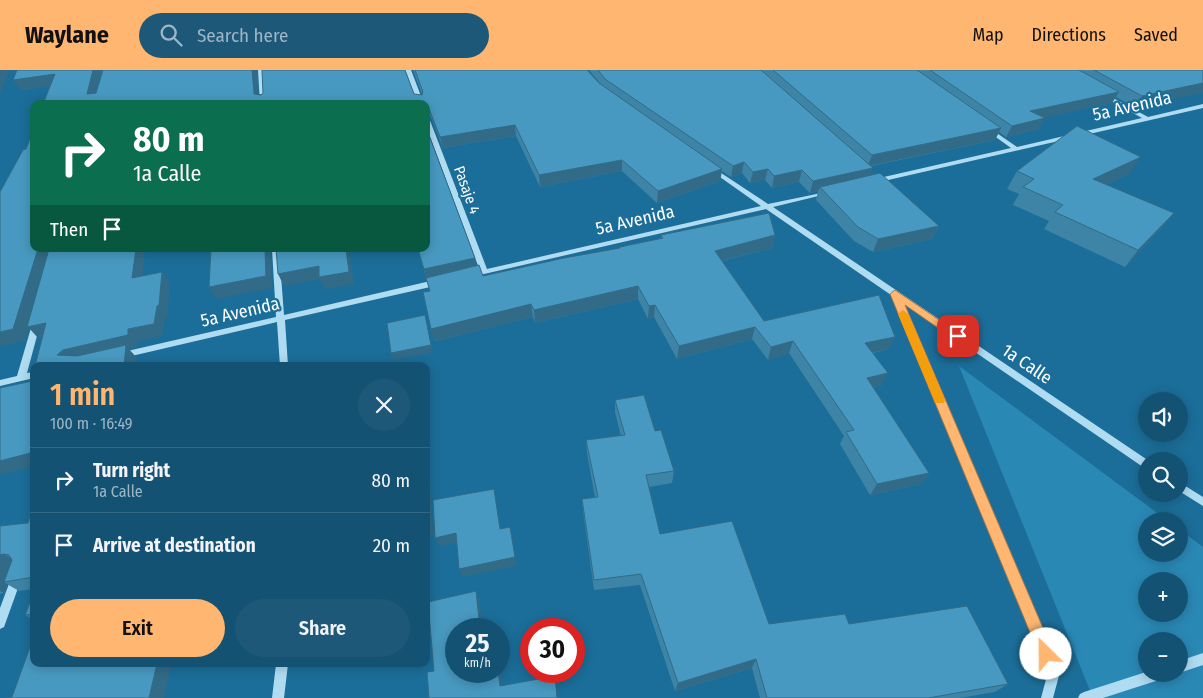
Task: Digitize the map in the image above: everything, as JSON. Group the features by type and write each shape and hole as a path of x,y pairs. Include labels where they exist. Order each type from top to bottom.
{"street":[{"path":"261,70 263,100"},
{"path":"408,70 419,100"},
{"path":"1095,90 1147,119"},
{"name":"5a Avenida","path":"870,183 1203,106"},
{"path":"984,126 1016,149"},
{"name":"Pasaje 4","path":"430,129 484,272"},
{"name":"1a Calle","path":"708,167 1138,459"},
{"path":"872,174 879,181"},
{"name":"5a Avenida","path":"464,276 841,189"},
{"path":"275,252 284,362"},
{"name":"5a Avenida","path":"111,358 445,281"},
{"path":"895,294 1054,672 1047,698"},
{"path":"21,378 39,313"},
{"path":"0,383 30,376"},
{"path":"1188,492 1203,502"},
{"path":"0,623 20,570"},
{"path":"1188,664 1203,659"},
{"path":"278,698 282,667"},
{"path":"1084,698 1138,680"}],"shaded area":[{"path":"959,366 1138,499 1138,502 1142,502 1156,512 1138,512 1138,562 1188,562 1188,536 1203,547 1203,698 1093,698"}],"building":[{"path":"17,70 93,70 87,94 96,93 103,70 252,70 254,94 261,95 263,93 262,70 405,70 414,94 422,95 423,92 415,70 587,70 599,83 722,169 658,191 622,160 539,175 515,125 440,137 430,111 430,100 45,100 55,74 13,80"},
{"path":"598,70 761,70 873,168 813,181 802,170 774,176 768,169 753,172 744,162 733,166 605,79"},
{"path":"773,70 917,70 1001,128 872,155"},
{"path":"930,70 1079,70 1119,92 1030,111 1045,118 1012,126"},
{"path":"1094,70 1203,70 1203,83 1142,96"},
{"path":"1077,126 1141,157 1093,179 1174,213 1138,250 1055,212 1063,205 1023,187 1034,179 1017,171"},
{"path":"30,138 30,252 37,252 13,329 0,332 0,192 23,150 26,149"},
{"path":"430,138 475,258 424,269 419,252 430,252"},
{"path":"880,173 939,226 878,239 858,227 820,187"},
{"path":"769,213 775,235 715,251 764,321 879,295 895,337 865,343 888,373 867,378 929,473 877,484 846,432 854,430 793,341 771,347 755,327 679,346 655,305 649,306 638,286 534,310 531,304 431,329 423,292 430,291 426,278 479,265 483,276 620,248 663,238 661,235"},
{"path":"48,252 136,252 132,278 162,272 159,305 157,306 154,324 128,329 128,335 63,350 57,355 77,356 126,345 124,362 36,362 46,323 27,327"},
{"path":"211,252 265,252 266,276 209,287"},
{"path":"276,252 346,252 349,272 319,277 319,266 278,274"},
{"path":"425,315 431,345 391,353 387,323"},
{"path":"30,381 30,453 0,461 0,388"},
{"path":"644,395 655,431 661,430 674,471 646,475 660,534 732,521 769,624 845,614 849,624 967,606 1008,684 928,698 767,698 756,659 678,683 641,574 594,580 582,499 598,497 586,440 625,435 615,400"},
{"path":"494,489 500,529 510,527 515,557 459,569 456,533 435,538 433,500"},
{"path":"30,516 30,578 4,582 12,560 9,555 0,555 0,526 28,523"},
{"path":"476,591 479,618 445,618 445,683 500,683 500,686 520,682 556,683 557,698 429,698 427,672 434,671 430,602"},
{"path":"30,602 30,614 25,615"},
{"path":"30,647 30,667 156,667 149,698 7,698 12,697"}],"slow traffic":[{"path":"903,314 940,400"}],"route":[{"path":"958,336 895,294 1046,654"}]}
